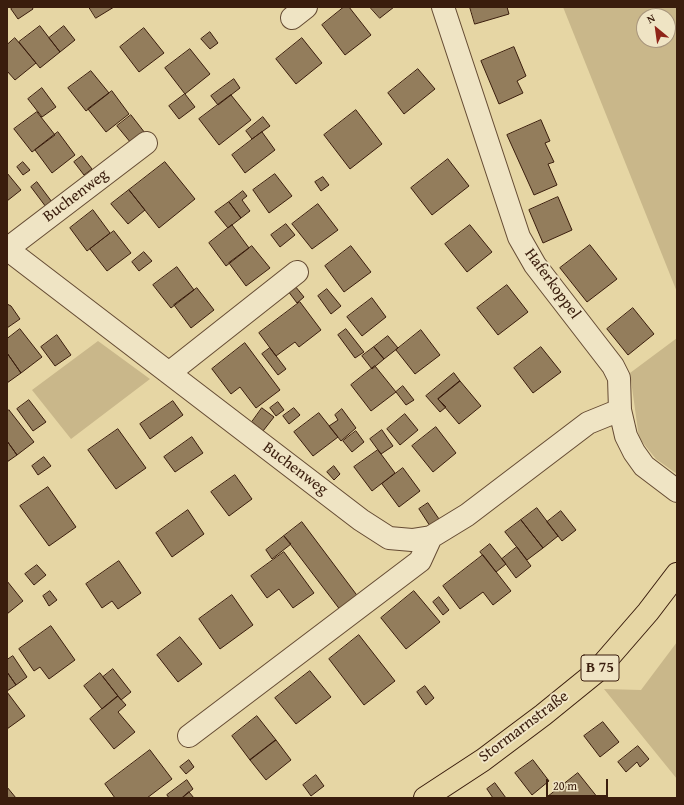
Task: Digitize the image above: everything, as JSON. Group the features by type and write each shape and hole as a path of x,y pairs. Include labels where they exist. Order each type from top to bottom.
{"main road":[{"name":"Stormarnstraße","path":"425,798 483,760 543,715 596,672 648,612 677,574"}],"street":[{"name":"Haferkoppel","path":"443,7 519,237 535,265 613,366 619,378 620,410 626,436 634,452 644,466 677,491"},
{"name":"Buchenweg","path":"146,143 7,249 355,516 389,538 412,540 431,537 467,515 588,423 620,410"},
{"path":"169,373 297,272"},
{"path":"189,736 420,561 431,537"}],"shaded area":[{"path":"563,7 677,7 677,292"},
{"path":"677,338 677,474 656,459 639,438 630,373"},
{"path":"98,341 150,379 71,439 32,390"},
{"path":"677,642 677,779 604,689 641,690"}],"building":[{"path":"14,7 32,7 33,9 18,19 11,9"},
{"path":"89,7 114,7 96,18"},
{"path":"344,7 349,7 371,35 345,55 322,25"},
{"path":"370,7 394,7 380,18"},
{"path":"470,7 507,7 509,14 475,24"},
{"path":"40,26 60,52 40,68 19,42"},
{"path":"64,26 75,40 60,52 49,38"},
{"path":"144,28 164,53 139,72 120,47"},
{"path":"210,32 218,43 210,49 201,39"},
{"path":"15,38 36,63 15,80 7,71 7,45"},
{"path":"302,38 322,63 296,84 276,59"},
{"path":"514,47 526,76 517,81 523,93 499,104 481,61"},
{"path":"190,49 210,74 185,94 165,68"},
{"path":"418,69 435,89 404,114 388,93"},
{"path":"91,71 109,93 86,111 68,88"},
{"path":"234,79 240,88 218,105 211,96"},
{"path":"42,88 56,107 42,117 28,99"},
{"path":"112,91 129,114 106,132 88,109"},
{"path":"185,94 195,107 179,119 169,106"},
{"path":"231,95 251,120 219,145 199,119"},
{"path":"356,110 382,144 350,169 324,135"},
{"path":"37,112 55,135 32,152 14,129"},
{"path":"131,115 145,133 131,143 117,126"},
{"path":"263,117 270,126 252,139 246,131"},
{"path":"541,120 550,141 545,143 554,162 548,164 557,185 534,195 507,135"},
{"path":"58,132 75,155 52,173 35,150"},
{"path":"262,132 275,150 245,173 232,155"},
{"path":"82,156 92,169 84,175 74,162"},
{"path":"448,159 469,186 432,215 411,188"},
{"path":"23,162 30,170 23,175 17,167"},
{"path":"165,162 195,199 159,228 129,190"},
{"path":"7,173 21,190 7,201"},
{"path":"275,174 292,196 269,213 253,190"},
{"path":"323,177 329,185 321,191 315,182"},
{"path":"37,182 52,202 46,207 31,187"},
{"path":"129,190 145,210 128,224 111,204"},
{"path":"243,191 247,196 242,200 250,211 241,218 229,202"},
{"path":"558,197 572,230 543,243 529,210"},
{"path":"229,202 241,218 228,228 215,212"},
{"path":"318,204 338,230 312,249 292,224"},
{"path":"93,210 110,233 87,251 70,228"},
{"path":"286,224 295,235 280,247 271,235"},
{"path":"232,225 249,248 226,266 209,243"},
{"path":"470,225 492,252 467,272 445,244"},
{"path":"114,231 131,253 107,271 90,249"},
{"path":"590,245 617,279 587,302 560,268"},
{"path":"252,246 270,268 246,286 229,263"},
{"path":"351,246 371,272 344,292 325,266"},
{"path":"144,252 152,261 139,271 132,262"},
{"path":"177,267 194,290 171,308 153,285"},
{"path":"507,285 528,312 498,335 477,308"},
{"path":"295,286 304,297 297,303 288,291"},
{"path":"197,288 214,310 191,328 174,305"},
{"path":"327,289 341,306 331,314 318,296"},
{"path":"372,298 386,317 362,336 347,317"},
{"path":"300,302 321,330 299,347 295,342 276,356 259,333"},
{"path":"7,304 11,306 20,319 7,328"},
{"path":"633,308 654,334 628,355 607,329"},
{"path":"20,329 42,357 21,373 7,353 7,339"},
{"path":"346,329 364,352 355,358 338,335"},
{"path":"421,330 440,355 415,374 396,350"},
{"path":"57,335 71,355 55,366 41,347"},
{"path":"388,336 398,348 384,359 374,347"},
{"path":"245,343 280,390 256,408 240,387 231,394 212,369"},
{"path":"374,347 384,359 372,369 362,356"},
{"path":"541,347 561,372 533,393 514,368"},
{"path":"270,348 286,369 278,375 262,354"},
{"path":"7,353 21,373 7,383"},
{"path":"375,366 396,392 371,411 351,385"},
{"path":"454,373 460,381 438,399 446,407 440,412 426,396"},
{"path":"460,381 481,406 459,424 438,399"},
{"path":"403,386 414,400 406,405 396,392"},
{"path":"29,400 46,422 33,431 17,409"},
{"path":"173,401 183,415 150,439 140,424"},
{"path":"278,402 284,410 276,416 270,408"},
{"path":"262,408 274,417 263,431 252,422"},
{"path":"294,408 300,415 289,424 283,416"},
{"path":"342,409 356,428 341,441 329,426 338,420 335,415"},
{"path":"9,410 34,442 17,455 7,441 7,412"},
{"path":"319,413 338,437 313,456 294,432"},
{"path":"405,414 418,430 400,445 387,429"},
{"path":"436,427 456,453 433,472 412,446"},
{"path":"118,429 146,468 116,489 88,450"},
{"path":"382,430 393,446 381,454 370,439"},
{"path":"356,431 364,442 352,452 343,441"},
{"path":"192,437 203,453 175,472 164,457"},
{"path":"7,441 17,455 7,462"},
{"path":"378,450 395,473 372,491 354,467"},
{"path":"44,457 51,466 38,475 32,466"},
{"path":"334,466 340,474 334,480 327,472"},
{"path":"403,468 420,491 399,507 382,484"},
{"path":"235,475 252,499 229,516 211,492"},
{"path":"48,487 76,527 49,546 20,506"},
{"path":"428,503 439,519 430,526 419,509"},
{"path":"537,508 558,536 543,548 521,520"},
{"path":"188,510 204,534 172,557 156,533"},
{"path":"561,511 576,530 562,541 547,522"},
{"path":"521,520 543,548 527,560 505,532"},
{"path":"302,522 359,598 341,611 284,536"},
{"path":"284,536 291,544 272,559 266,550"},
{"path":"490,544 506,564 496,572 480,552"},
{"path":"517,547 531,566 516,578 502,559"},
{"path":"284,552 314,593 293,608 279,589 267,598 251,576"},
{"path":"483,555 511,591 493,605 483,592 460,609 443,586"},
{"path":"119,561 141,593 118,609 112,601 102,608 86,584"},
{"path":"37,565 46,575 34,585 25,574"},
{"path":"7,581 23,601 7,614"},
{"path":"50,591 57,600 49,606 43,596"},
{"path":"414,591 440,622 406,649 381,618"},
{"path":"232,595 253,625 220,649 199,619"},
{"path":"439,597 449,610 443,615 433,602"},
{"path":"51,626 75,660 49,679 40,667 34,671 19,649"},
{"path":"359,635 395,681 364,705 329,659"},
{"path":"180,637 202,664 178,682 157,655"},
{"path":"13,656 27,677 16,685 7,672 7,660"},
{"path":"113,669 131,692 121,700 103,677"},
{"path":"310,671 331,697 296,724 275,698"},
{"path":"7,672 16,685 7,691"},
{"path":"100,673 118,696 102,709 84,686"},
{"path":"425,686 434,698 426,705 417,692"},
{"path":"7,692 25,716 7,729"},
{"path":"118,696 126,705 118,712 135,732 114,749 90,719"},
{"path":"257,716 276,740 250,760 232,736"},
{"path":"603,722 619,742 600,757 584,736"},
{"path":"276,740 291,760 266,780 250,760"},
{"path":"638,746 649,759 640,767 637,762 626,772 618,762"},
{"path":"150,750 172,779 147,798 115,798 105,784"},
{"path":"189,760 194,767 186,774 180,767"},
{"path":"533,760 549,781 532,795 515,773"},
{"path":"578,773 598,798 546,798"},
{"path":"316,775 324,786 311,796 303,785"},
{"path":"187,780 193,789 182,798 169,798 167,795"},
{"path":"495,783 506,798 493,798 487,789"},
{"path":"7,787 16,798 7,798"},
{"path":"189,792 194,798 182,798"}]}
